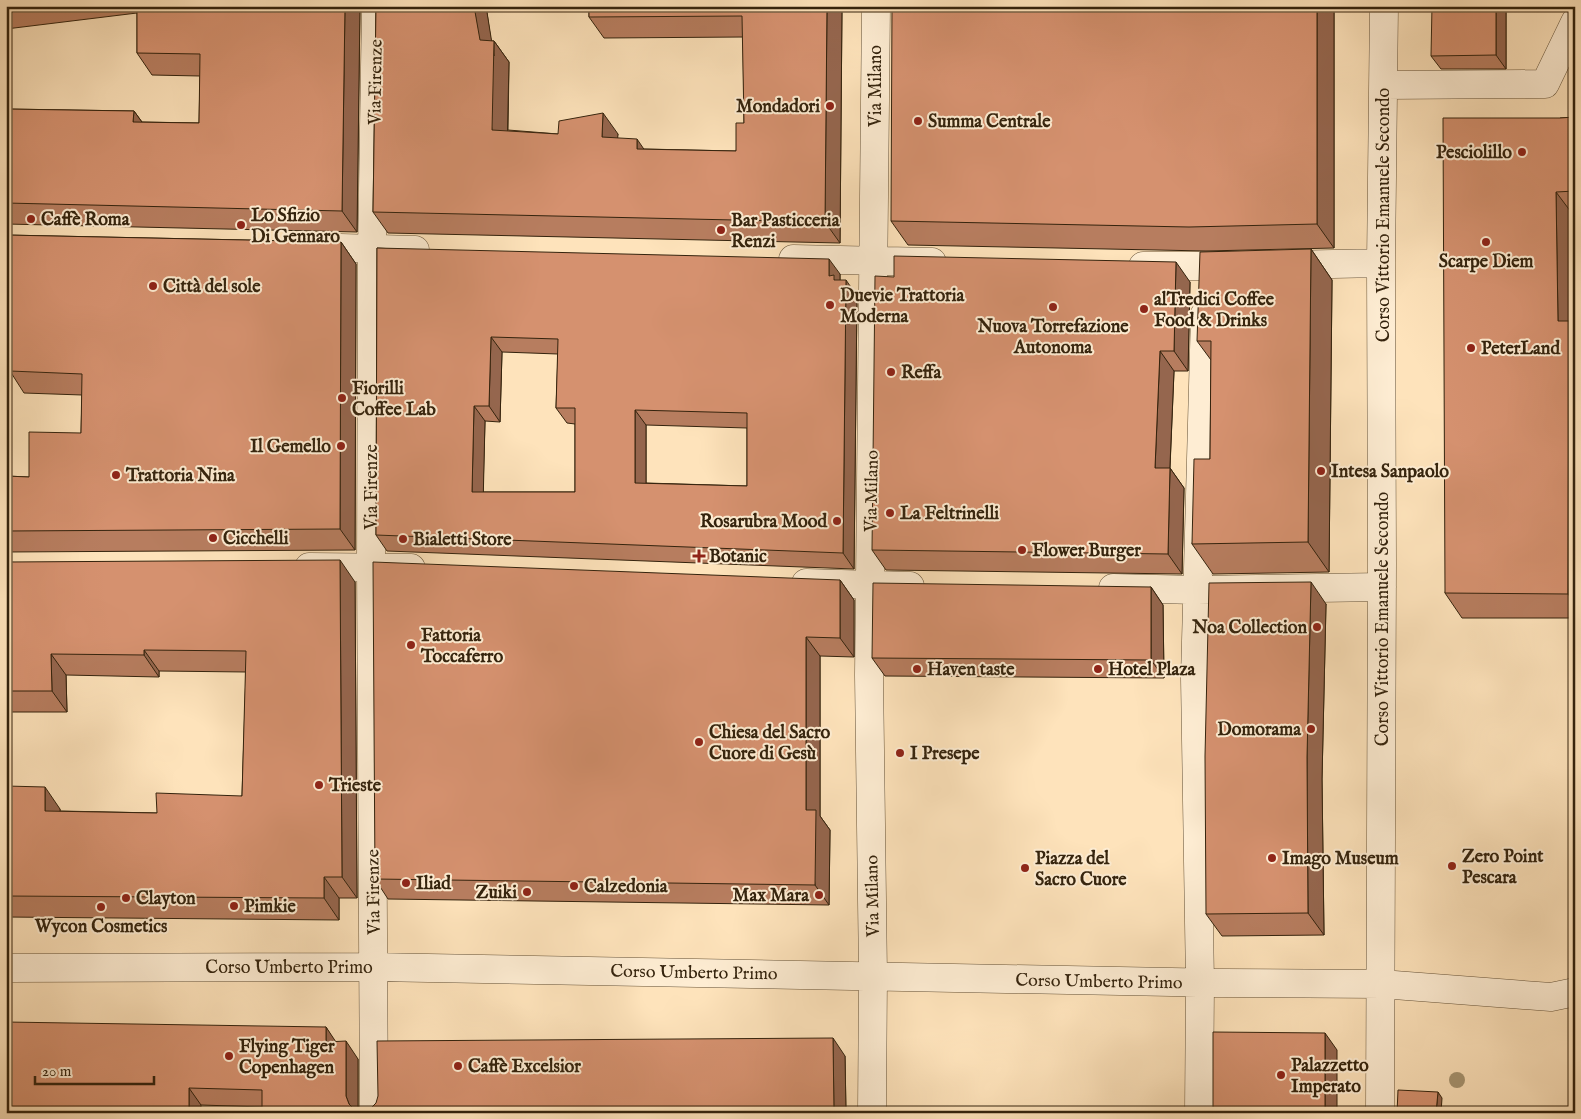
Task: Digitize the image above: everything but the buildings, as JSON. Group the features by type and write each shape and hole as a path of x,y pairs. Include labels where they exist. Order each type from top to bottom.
{"street":[{"name":"Via Firenze","path":"374,1113 371,566 372,249 376,6"},
{"name":"Via Milano","path":"873,975 869,585 876,6"},
{"name":"Corso Vittorio Emanuele Secondo","path":"1380,1113 1381,263 1384,6"},
{"path":"1384,85 1545,84 1575,22"},
{"path":"283,247 441,251"},
{"path":"766,258 952,262"},
{"path":"1118,265 1206,267 1381,263"},
{"path":"1200,1113 1195,678 1206,267"},
{"path":"282,567 371,566 440,569"},
{"path":"779,582 939,586"},
{"path":"1088,588 1198,590 1382,587"},
{"name":"Corso Umberto Primo","path":"6,968 374,967 873,975 1200,983 1381,984 1551,997 1575,992"},
{"path":"872,1113 873,975"}],"place":[{"name":"Mondadori","path":"830,106"},
{"name":"Summa Centrale","path":"918,121"},
{"name":"Pesciolillo","path":"1522,152"},
{"name":"Caffè Roma","path":"31,219"},
{"name":"Lo Sfizio Di Gennaro","path":"241,225"},
{"name":"Bar Pasticceria Renzi","path":"721,230"},
{"name":"Scarpe Diem","path":"1486,242"},
{"name":"Città del sole","path":"153,286"},
{"name":"Duevie Trattoria Moderna","path":"830,305"},
{"name":"Nuova Torrefazione Autonoma","path":"1053,307"},
{"name":"alTredici Coffee Food & Drinks","path":"1144,309"},
{"name":"PeterLand","path":"1471,348"},
{"name":"Reffa","path":"891,372"},
{"name":"Fiorilli Coffee Lab","path":"342,398"},
{"name":"Il Gemello","path":"341,446"},
{"name":"Intesa Sanpaolo","path":"1321,471"},
{"name":"Trattoria Nina","path":"116,475"},
{"name":"La Feltrinelli","path":"890,513"},
{"name":"Rosarubra Mood","path":"837,521"},
{"name":"Cicchelli","path":"213,538"},
{"name":"Bialetti Store","path":"403,539"},
{"name":"Flower Burger","path":"1022,550"},
{"name":"Botanic","path":"699,556"},
{"name":"Noa Collection","path":"1317,627"},
{"name":"Fattoria Toccaferro","path":"411,645"},
{"name":"Haven taste","path":"917,669"},
{"name":"Hotel Plaza","path":"1098,669"},
{"name":"Domorama","path":"1311,729"},
{"name":"Chiesa del Sacro Cuore di Gesù","path":"699,742"},
{"name":"I Presepe","path":"900,753"},
{"name":"Trieste","path":"319,785"},
{"name":"Imago Museum","path":"1272,858"},
{"name":"Zero Point Pescara","path":"1452,866"},
{"name":"Piazza del Sacro Cuore","path":"1025,868"},
{"name":"Iliad","path":"406,883"},
{"name":"Calzedonia","path":"574,886"},
{"name":"Zuiki","path":"527,892"},
{"name":"Max Mara","path":"819,895"},
{"name":"Clayton","path":"126,898"},
{"name":"Pimkie","path":"234,906"},
{"name":"Wycon Cosmetics","path":"101,907"},
{"name":"Flying Tiger Copenhagen","path":"229,1056"},
{"name":"Caffè Excelsior","path":"458,1066"},
{"name":"Palazzetto Imperato","path":"1281,1075"}]}
